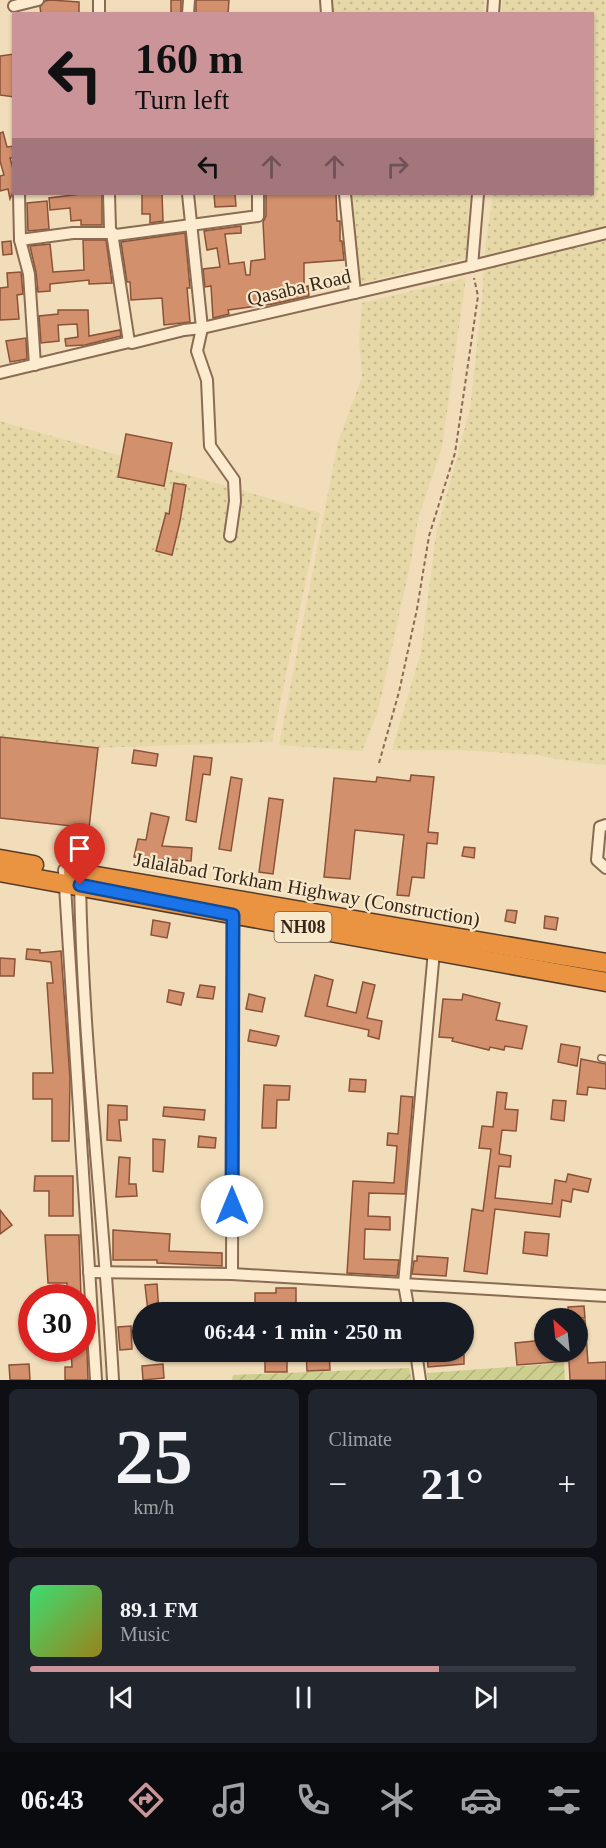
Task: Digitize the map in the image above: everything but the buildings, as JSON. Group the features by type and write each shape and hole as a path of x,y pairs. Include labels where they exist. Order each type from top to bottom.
{"highway":[{"name":"Jalalabad Torkham Highway (Construction)","path":"0,859 72,878 532,959 606,963"},
{"name":"NH08","path":"0,872 72,878 233,915 434,951 532,959 606,981"}],"street":[{"path":"14,6 38,0"},
{"path":"19,195 20,240 28,274 35,365"},
{"path":"109,195 110,228 129,342"},
{"path":"188,195 202,328 196,351 207,380 210,446 234,480 235,501 230,536"},
{"path":"20,240 73,233 112,233 116,235 258,216 258,195"},
{"path":"345,195 354,293"},
{"path":"472,267 478,195"},
{"name":"Qasaba Road","path":"0,373 129,342 202,328 472,267 606,234"},
{"path":"606,825 600,827 597,860 606,868"},
{"path":"72,878 66,926 96,1380"},
{"path":"72,878 81,926 113,1380"},
{"path":"232,1274 233,915"},
{"path":"66,926 81,926"},
{"path":"407,1302 404,1284 434,951"},
{"path":"89,1272 232,1274 606,1296"},
{"path":"417,1362 420,1380"}],"path":[{"path":"378,763 404,671 429,536 455,453 478,296 472,267"}],"shaded area":[{"path":"328,0 484,0 483,12 329,12"},
{"path":"502,0 606,0 606,765 536,755 459,750 392,750 421,652 436,534 470,409 486,241 493,195 594,195 594,12 502,12"},
{"path":"348,195 470,195 466,258 358,284"},
{"path":"466,278 442,447 418,519 378,711 362,751 279,745 338,442 362,377 359,340 362,303"},
{"path":"0,421 320,513 272,742 92,748 0,738"}],"green space":[{"path":"564,1363 565,1380 428,1380 427,1373"},
{"path":"409,1368 412,1380 232,1380 233,1375"}],"route":[{"path":"80,885 233,915 232,1206"}]}
